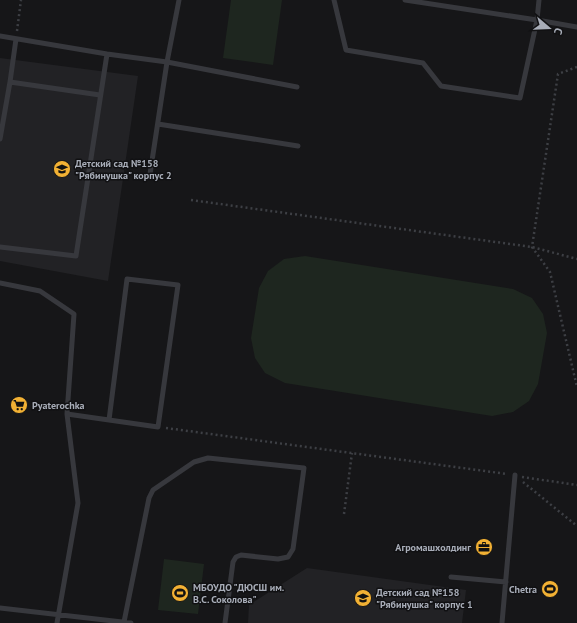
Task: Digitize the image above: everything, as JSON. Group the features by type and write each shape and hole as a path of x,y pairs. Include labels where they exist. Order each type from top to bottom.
{"lane":[{"path":"150,174 167,62 179,0"},
{"path":"334,0 346,50 423,63 441,86 520,98 537,20 539,0"},
{"path":"405,0 537,20 577,28"},
{"path":"0,36 107,54 167,62 297,87"},
{"path":"0,139 16,39"},
{"path":"0,247 76,256 107,54"},
{"path":"10,82 100,95"},
{"path":"158,124 298,146"},
{"path":"67,414 109,420 158,426 178,286 127,279 109,420"},
{"path":"0,283 40,291 74,314 67,414 78,503 57,623"},
{"path":"124,622 149,498 153,490 194,462 208,458 304,468 293,549 288,557 278,559 241,555 236,556 233,562 225,623"},
{"path":"502,623 515,475"},
{"path":"451,577 506,582"},
{"path":"0,608 132,623"}],"path":[{"path":"16,39 21,0"},
{"path":"577,67 558,74 532,247 550,272 577,386"},
{"path":"191,200 532,247 577,259"},
{"path":"158,426 515,475 577,485"},
{"path":"344,514 352,453"},
{"path":"515,475 577,526"}],"shaded area":[{"path":"231,0 282,0 273,65 223,58"},
{"name":"Детский сад №158 \"Рябинушка\" корпус 2","path":"0,58 138,76 108,281 0,261"},
{"path":"305,256 513,289 532,298 543,314 547,333 538,384 529,401 513,412 492,416 285,383 265,373 255,358 251,338 259,288 268,271 284,259"},
{"name":"МБОУДО \"ДЮСШ им. В.С. Соколова\"","path":"164,559 204,564 198,614 158,610"},
{"name":"Детский сад №158 \"Рябинушка\" корпус 1","path":"307,568 466,590 462,623 248,623 249,605"}],"place":[{"name":"Детский сад №158 \"Рябинушка\" корпус 2","path":"62,169"},
{"name":"Pyaterochka","path":"19,405"},
{"name":"Агромашхолдинг","path":"484,547"},
{"name":"Chetra","path":"550,589"},
{"name":"МБОУДО \"ДЮСШ им. В.С. Соколова\"","path":"180,593"},
{"name":"Детский сад №158 \"Рябинушка\" корпус 1","path":"363,598"}]}
